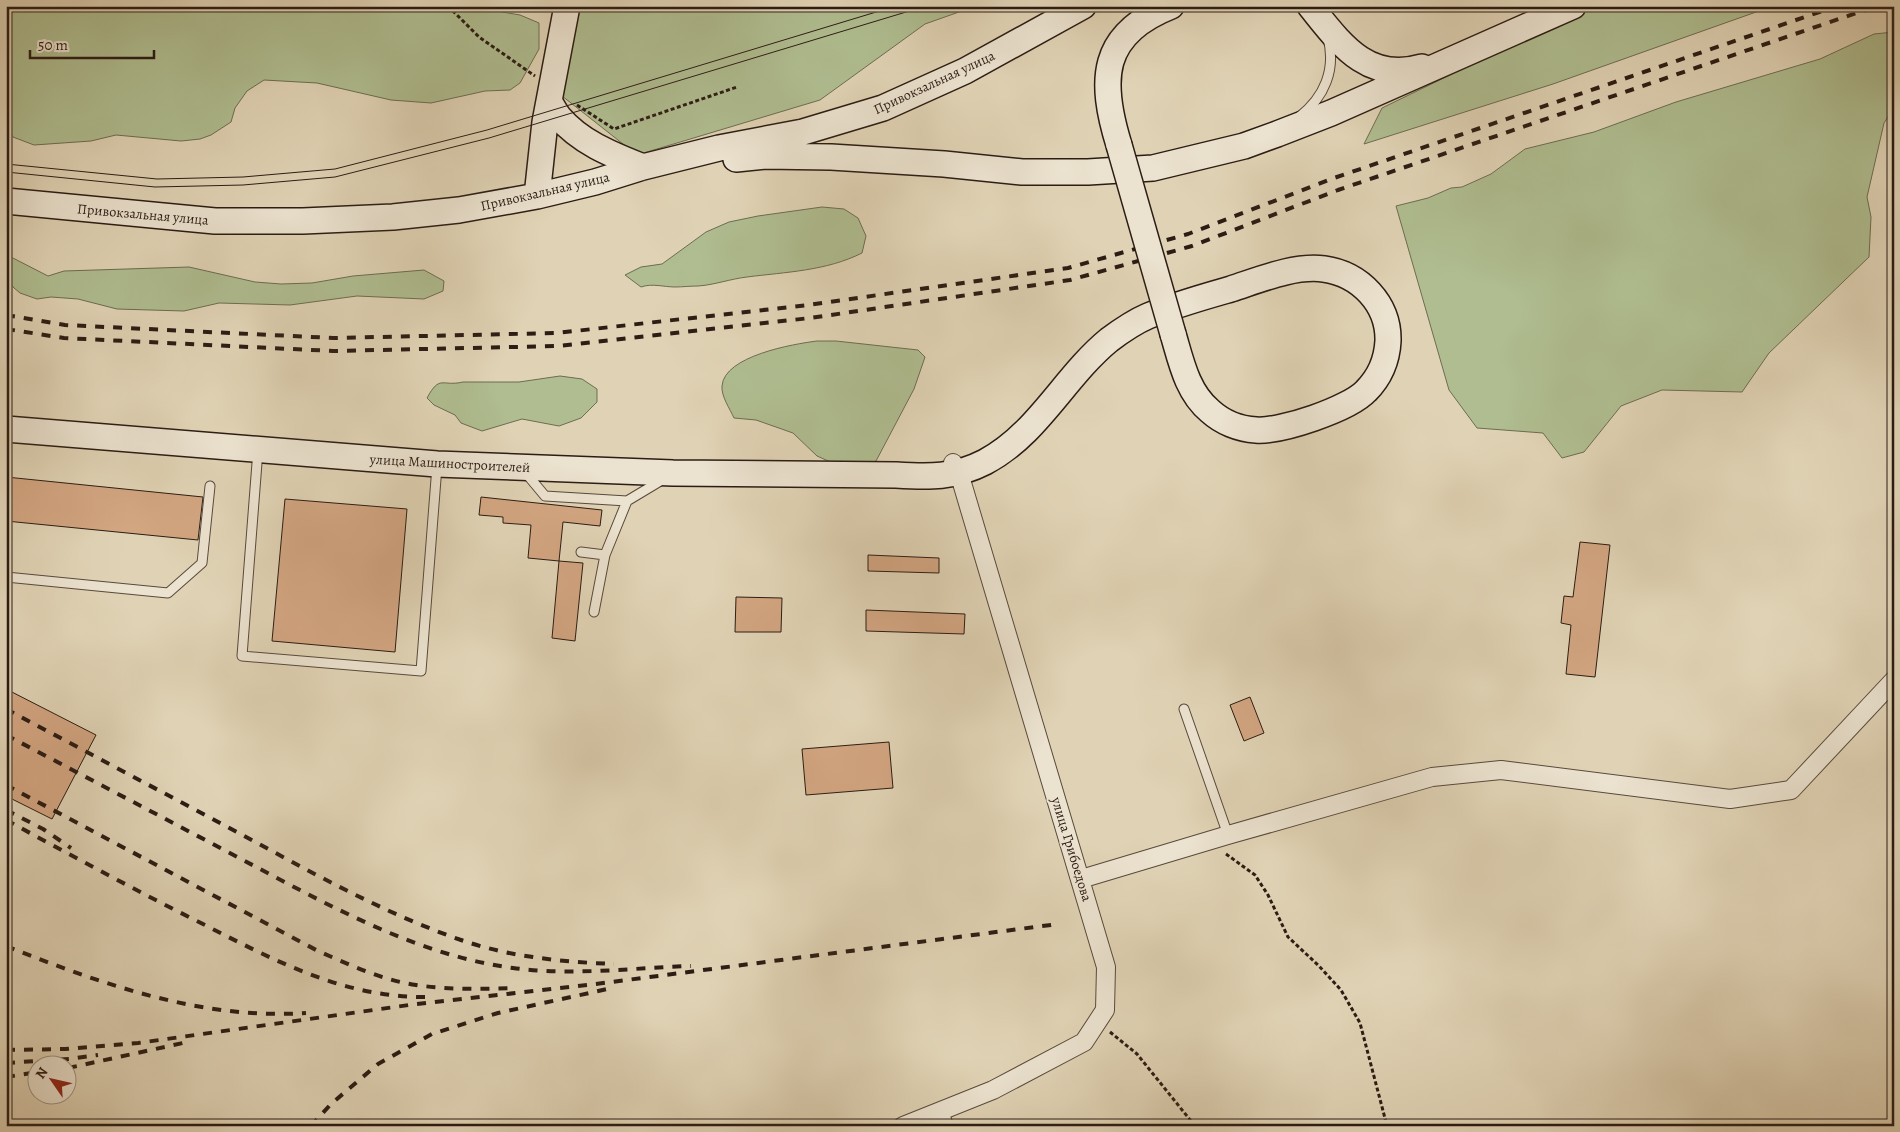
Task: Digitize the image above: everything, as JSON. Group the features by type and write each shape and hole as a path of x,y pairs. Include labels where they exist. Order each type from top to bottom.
{"main road":[{"path":"538,196 544,122 567,6"},
{"name":"Привокзальная улица","path":"6,201 215,221 303,222 393,217 459,210 538,196 719,148 803,132 883,108 965,71 1083,6"},
{"path":"1114,146 1102,123 1098,96 1100,61 1114,32 1131,16 1147,6"},
{"path":"1114,146 1107,87 1113,55 1122,38 1137,24 1171,6"},
{"path":"595,182 720,161 765,156 831,157 934,163 1022,172 1088,172 1153,168 1226,150 1277,134 1330,113 1573,6"},
{"path":"1318,16 1340,44 1355,57 1374,67 1396,71 1416,69 1461,56"},
{"path":"550,94 559,117 593,145 600,150 643,167"},
{"name":"улица Машиностроителей","path":"6,429 437,464 522,468 673,473 896,474 955,467 999,442 1016,427 1082,351 1103,332 1128,315 1143,307 1178,294 1276,265 1324,259 1348,265 1379,287 1388,299 1397,326 1396,359 1391,372 1384,385 1363,407 1348,416 1310,429 1269,439 1255,440 1221,431 1202,418 1193,409 1180,387 1168,335 1114,146"}],"street":[{"name":"улица Грибоедова","path":"902,1126 946,1118 993,1090 1084,1042 1105,1010 1106,967 1081,879 955,467"},
{"path":"1081,879 1196,844 1432,777 1501,770 1730,799 1791,790 1894,680"}],"lane":[{"path":"1277,134 1304,113 1320,94 1331,69 1331,51 1318,16"},
{"path":"258,450 242,656 422,671 437,464"},
{"path":"522,468 545,496 627,501 673,473"},
{"path":"6,577 168,593 202,563 210,486"},
{"path":"594,612 605,555 627,501"},
{"path":"581,552 605,555"},
{"path":"1184,709 1228,835"}],"path":[{"path":"448,6 479,37 550,94 614,129 737,87"},
{"path":"1196,844 1230,855 1255,875 1268,895 1288,938 1319,966 1341,990 1360,1023 1387,1126"},
{"path":"1097,1023 1137,1054 1195,1126"}],"green space":[{"path":"6,6 467,6 520,15 539,23 539,49 520,83 510,90 485,91 431,103 391,100 317,83 264,80 247,91 235,108 231,122 211,135 200,139 181,141 116,135 91,141 34,145 13,137 6,126"},
{"path":"575,6 976,6 925,24 820,100 637,155 557,92"},
{"path":"1592,6 1773,6 1553,84 1364,144 1382,108"},
{"path":"1894,32 1894,108 1884,123 1867,197 1871,217 1869,257 1769,353 1742,392 1662,390 1621,406 1584,452 1562,458 1543,433 1477,428 1449,390 1396,206 1428,198 1451,188 1462,187 1491,174 1525,149 1594,132 1676,102 1820,59 1874,34"},
{"path":"822,207 844,209 858,218 866,236 862,253 834,264 820,267 698,286 649,285 641,287 625,275 641,267 662,264 706,232 729,222"},
{"path":"9,256 48,276 64,271 189,267 255,282 281,284 312,283 353,276 424,270 444,281 443,291 424,299 357,296 290,305 219,303 184,311 117,309 78,299 51,297 37,299 20,293 13,287 6,275 6,260"},
{"path":"817,341 836,341 918,350 925,357 914,389 876,461 865,467 835,464 817,456 793,433 756,420 734,418 724,398 722,386 726,376 734,367 747,359 761,353 792,345"},
{"path":"560,376 582,379 597,389 597,402 581,418 559,426 522,419 482,431 461,423 455,415 434,405 427,398 435,386 442,383 519,382"}],"building":[{"path":"6,477 203,497 198,540 6,521"},
{"path":"481,497 602,510 600,526 563,522 559,561 528,558 531,525 503,523 503,517 479,515"},
{"path":"285,499 407,509 395,652 272,641"},
{"path":"1580,542 1610,545 1595,677 1566,674 1571,625 1561,623 1564,596 1573,597"},
{"path":"868,555 939,558 939,573 868,571"},
{"path":"559,561 583,563 575,641 552,638"},
{"path":"736,597 782,598 781,632 735,632"},
{"path":"866,610 965,614 964,634 866,631"},
{"path":"6,689 96,735 52,819 6,796"},
{"path":"1250,697 1264,733 1244,741 1230,705"},
{"path":"889,742 893,788 806,795 802,749"}],"tram line":[{"path":"6,164 157,179 243,177 335,169 487,130 896,6"},
{"path":"6,172 155,187 243,185 335,177 489,138 926,6"}],"railway":[{"path":"6,315 65,325 333,338 557,333 808,305 1068,268 1188,234 1334,178 1837,6"},
{"path":"6,329 64,338 333,351 558,346 810,318 1070,280 1192,246 1338,190 1877,6"},
{"path":"6,709 319,876 403,917 461,940 498,951 556,960 614,964"},
{"path":"6,735 339,910 372,926 441,952 513,968 535,970 602,971 691,966"},
{"path":"6,785 318,951 354,967 391,980 428,987 516,988"},
{"path":"6,810 43,829 71,848"},
{"path":"6,820 147,896 279,962 337,984 367,991 398,996 430,997"},
{"path":"6,1050 65,1049 138,1043 409,1005 596,984 1058,924"},
{"path":"6,946 115,986 190,1005 228,1011 267,1014 306,1013"},
{"path":"311,1126 331,1104 378,1064 432,1034 498,1013 612,988"},
{"path":"78,1066 183,1043"},
{"path":"6,1063 98,1055"},
{"path":"6,1077 28,1074"}]}
